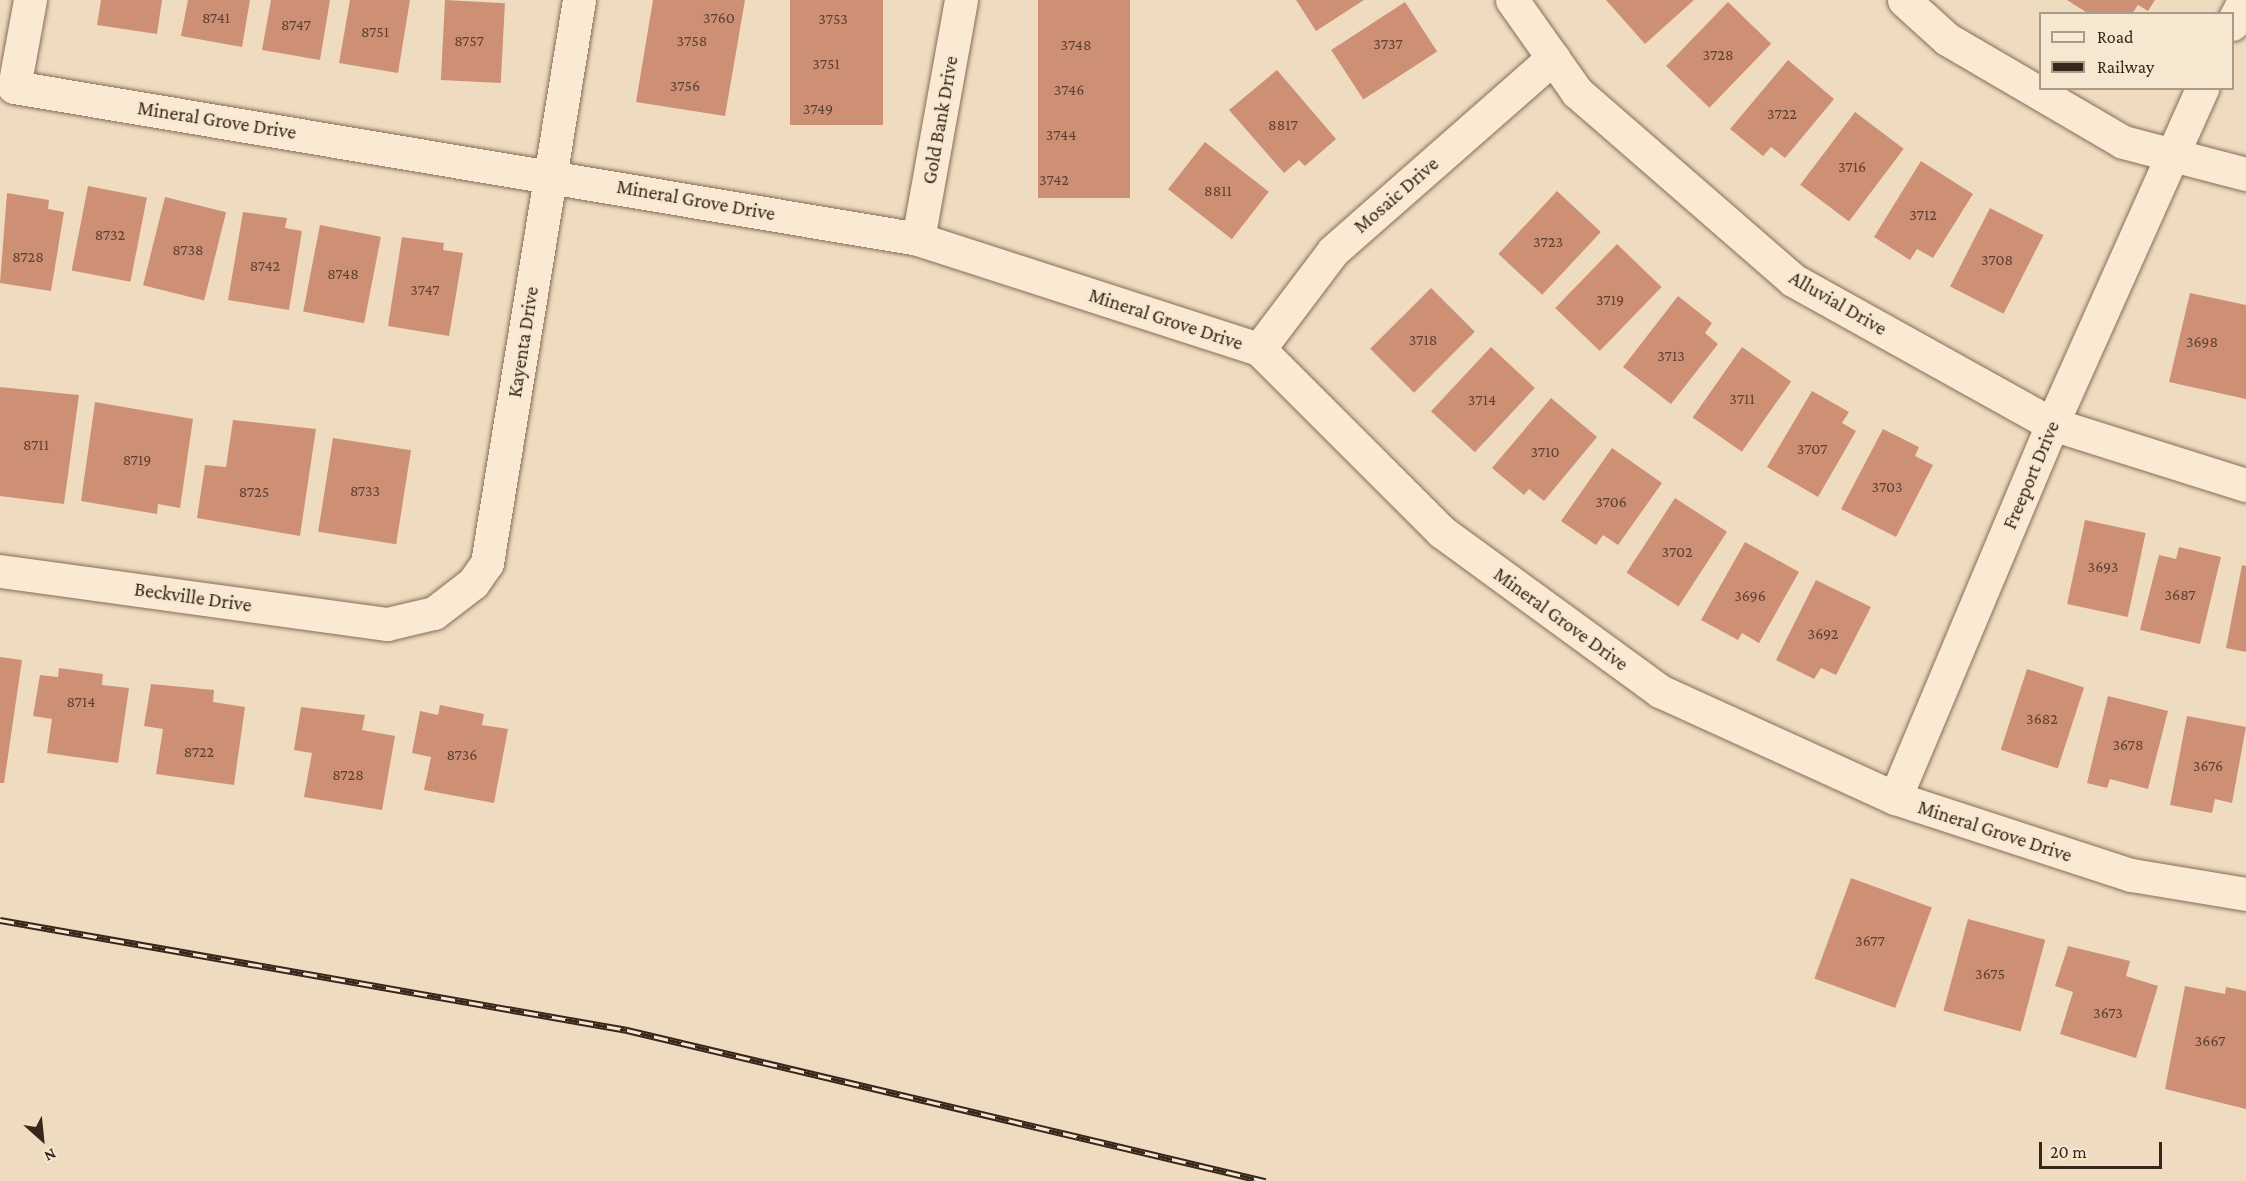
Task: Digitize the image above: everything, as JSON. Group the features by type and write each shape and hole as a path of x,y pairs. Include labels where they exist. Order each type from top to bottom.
{"street":[{"name":"Mineral Grove Drive","path":"30,0 14,87 550,175 918,239 1259,349 1442,531 1660,691 1895,798 2131,875 2246,894"},
{"name":"Kayenta Drive","path":"387,624 434,613 473,584 487,563 579,0"},
{"name":"Gold Bank Drive","path":"918,239 961,0"},
{"name":"Alluvial Drive","path":"1512,0 1576,92 1793,280 2052,424 2246,485"},
{"path":"1904,0 1947,39 2123,142 2246,174"},
{"path":"2234,20 2244,0"},
{"name":"Mosaic Drive","path":"1259,349 1333,251 1553,58"},
{"name":"Freeport Drive","path":"1895,798 2052,424 2201,90"},
{"name":"Beckville Drive","path":"0,571 387,624"}],"building":[{"path":"101,0 162,0 157,34 97,25"},
{"path":"188,0 250,0 242,47 181,36"},
{"path":"271,0 330,0 320,60 262,50"},
{"path":"350,0 410,0 398,73 339,63"},
{"path":"445,0 505,3 501,83 441,80"},
{"path":"653,0 745,0 725,116 636,102"},
{"path":"790,0 883,0 883,125 790,125"},
{"path":"1038,0 1130,0 1130,198 1038,198"},
{"path":"1296,0 1364,0 1316,31"},
{"path":"1606,0 1694,0 1645,44"},
{"path":"2067,0 2155,0 2148,11 2138,5 2133,12 2086,12"},
{"path":"1405,2 1437,51 1363,99 1331,50"},
{"path":"1728,2 1771,44 1709,108 1666,66"},
{"path":"1788,60 1834,99 1785,158 1771,147 1763,156 1730,129"},
{"path":"1277,70 1336,139 1305,166 1299,160 1284,173 1229,110"},
{"path":"1855,112 1904,149 1849,221 1800,185"},
{"path":"1205,142 1269,192 1232,239 1168,189"},
{"path":"1921,161 1973,194 1933,258 1917,249 1910,260 1874,237"},
{"path":"88,186 147,197 130,282 72,270"},
{"path":"1557,191 1601,232 1542,295 1498,254"},
{"path":"7,193 49,200 48,209 64,212 51,291 0,283"},
{"path":"165,197 226,212 204,301 143,285"},
{"path":"1990,208 2043,235 2004,314 1950,286"},
{"path":"243,212 287,218 285,228 302,231 289,310 228,300"},
{"path":"320,225 381,237 364,323 303,311"},
{"path":"402,237 444,243 443,250 463,253 449,336 388,326"},
{"path":"1617,244 1662,287 1600,351 1555,308"},
{"path":"1431,288 1475,332 1414,393 1370,349"},
{"path":"2190,293 2246,305 2246,399 2169,382"},
{"path":"1678,296 1712,323 1705,333 1718,344 1671,404 1623,367"},
{"path":"1491,347 1535,388 1475,452 1431,411"},
{"path":"1742,347 1791,381 1742,452 1693,417"},
{"path":"0,387 79,395 64,504 0,496"},
{"path":"1812,391 1849,412 1842,423 1856,431 1818,497 1767,467"},
{"path":"1551,398 1597,437 1544,501 1529,489 1524,495 1492,468"},
{"path":"95,402 193,419 180,508 158,504 157,514 81,501"},
{"path":"233,420 316,429 300,536 197,518 205,465 226,467"},
{"path":"1883,429 1919,447 1915,456 1933,465 1896,537 1841,509"},
{"path":"333,438 411,450 396,544 318,532"},
{"path":"1612,448 1662,483 1618,545 1603,535 1596,545 1561,521"},
{"path":"1675,498 1727,532 1679,606 1627,573"},
{"path":"2085,520 2146,533 2128,617 2067,604"},
{"path":"1745,542 1799,572 1759,643 1742,633 1738,640 1701,620"},
{"path":"2179,547 2221,557 2200,644 2140,630 2159,555 2176,559"},
{"path":"2242,565 2246,566 2246,652 2226,648"},
{"path":"1816,580 1871,607 1836,675 1821,668 1814,679 1776,660"},
{"path":"0,657 22,660 4,783 0,783"},
{"path":"59,668 103,674 102,685 129,688 118,763 47,753 52,719 33,716 40,675 58,677"},
{"path":"2027,669 2084,688 2058,768 2001,750"},
{"path":"151,684 214,690 213,702 245,707 234,785 156,774 163,729 144,726"},
{"path":"2108,696 2168,711 2148,789 2110,779 2107,788 2087,783"},
{"path":"440,705 484,714 482,725 508,729 494,803 424,790 431,757 412,753 420,711 438,715"},
{"path":"301,707 365,715 362,730 395,736 382,810 304,797 312,753 294,750"},
{"path":"2187,716 2246,727 2232,803 2215,799 2212,813 2170,805"},
{"path":"1851,878 1932,907 1895,1008 1814,979"},
{"path":"1968,919 2045,940 2021,1031 1943,1011"},
{"path":"2068,946 2130,961 2126,976 2158,986 2136,1058 2060,1034 2073,992 2055,986"},
{"path":"2185,986 2225,994 2226,987 2246,991 2246,1109 2165,1089"}],"railway":[{"path":"0,920 627,1030 1265,1181"}]}
